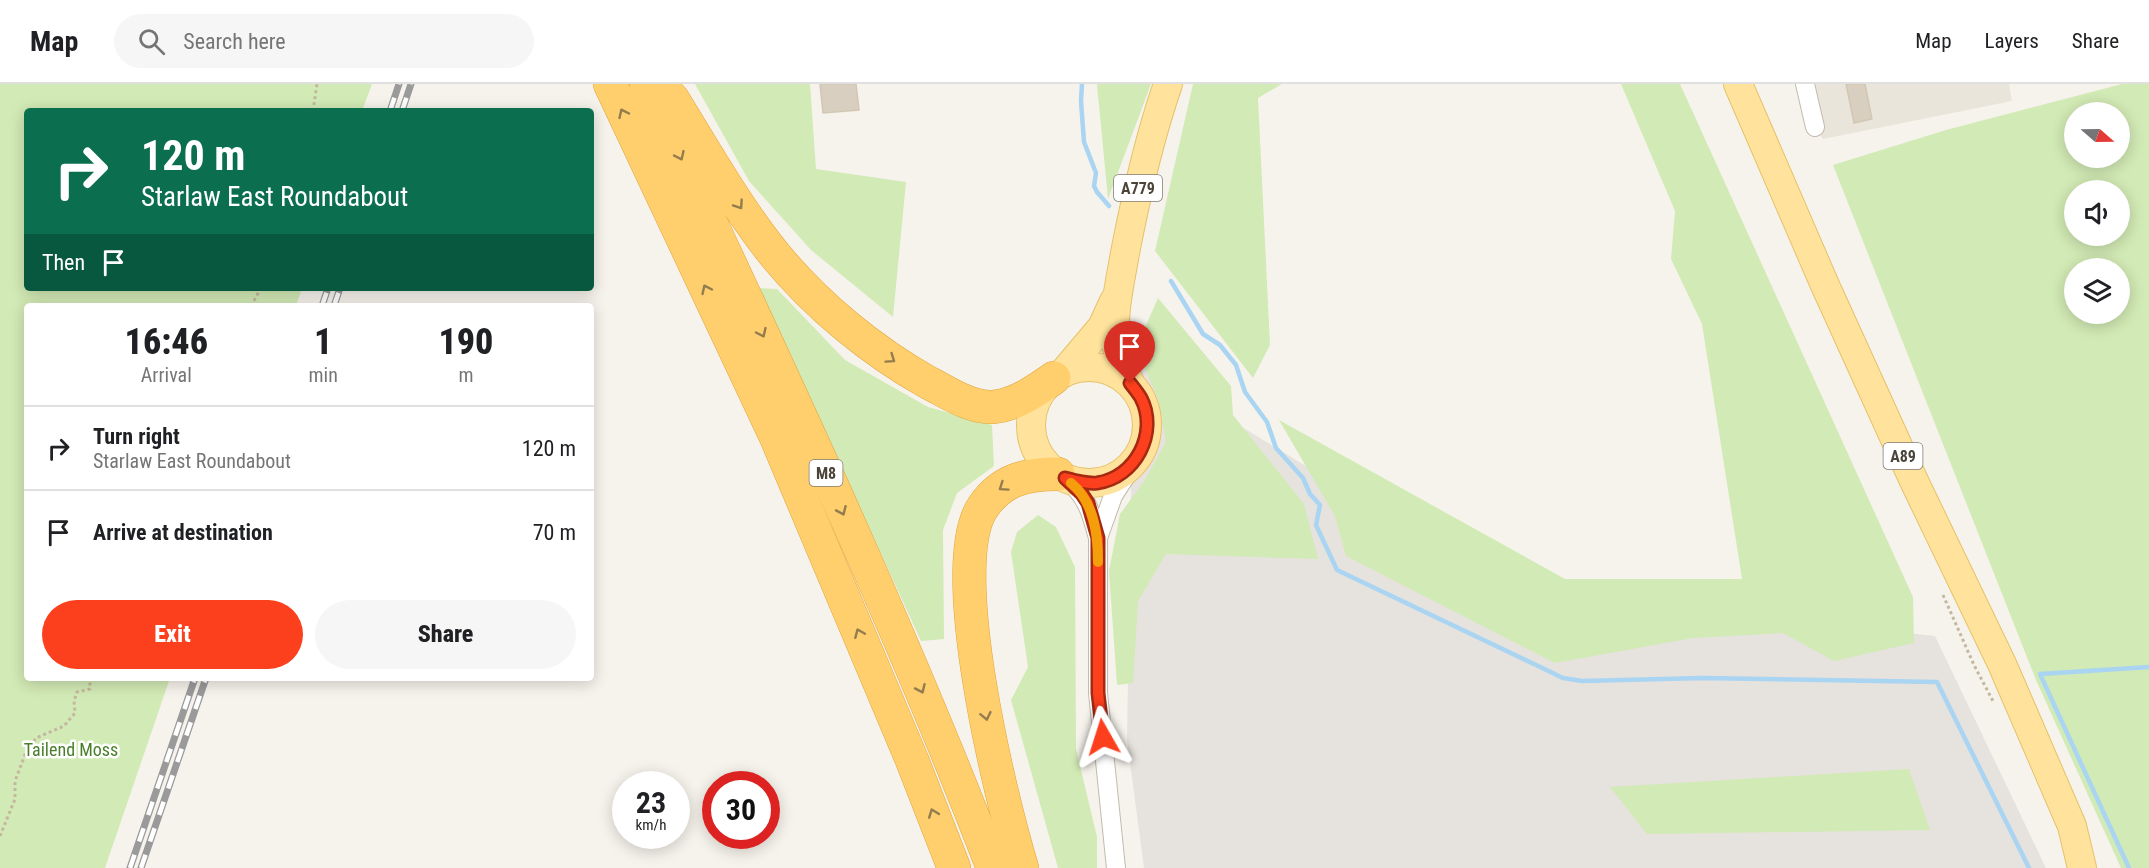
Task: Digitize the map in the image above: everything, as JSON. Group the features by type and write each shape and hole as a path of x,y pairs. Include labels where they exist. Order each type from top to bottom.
{"highway":[{"name":"M8","path":"610,84 776,437 912,760 954,868"},
{"name":"M8","path":"646,84 812,441 950,757 993,868"},
{"path":"664,84 740,206 775,255 844,324 911,372 960,399 976,405 992,407 1010,404 1059,375"},
{"path":"1022,868 1009,825 978,677 970,581 970,546 977,517 983,506 1002,486 1015,479 1034,474 1062,476"}],"main road":[{"name":"A779","path":"1138,457 1146,438 1147,418 1142,399 1130,383 1116,345 1117,293 1148,148 1168,84"},
{"name":"A89","path":"1738,84 1914,481 2002,664 2072,826 2082,868"},
{"name":"A779","path":"1062,476 1044,462 1035,446 1031,428 1033,409 1041,392 1102,327 1117,293"},
{"path":"1059,375 1092,366 1119,374 1130,383"},
{"path":"1062,476 1081,483 1097,483 1120,474 1138,457"},
{"name":"A89","path":"2071,868 2072,826"}],"street":[{"path":"1805,84 1815,127"},
{"path":"1098,538 1113,496 1138,457"},
{"path":"1062,476 1082,494 1088,503 1098,538 1098,693 1116,868"}],"path":[{"path":"313,108 317,84"},
{"path":"0,836 15,799 15,781 26,752 36,738 64,726 75,713 74,701 77,692 90,689 90,681"}],"shaded area":[{"path":"1805,84 2009,84 2012,101 1823,139 1815,127"},
{"path":"1133,361 1512,591 1935,636 2046,868 1144,868 1127,740"}],"green space":[{"name":"Tailend Moss","path":"0,84 372,84 363,108 24,108 24,291 301,291 297,303 24,303 24,681 169,681 105,868 0,868"},
{"path":"695,84 810,84 816,169 906,182 893,317 811,250 749,181"},
{"path":"1097,84 1151,84 1108,199"},
{"path":"1193,84 1282,84 1258,98 1270,345 1253,378 1155,251"},
{"path":"1621,84 1680,84 1913,597 1914,643 1834,661 1783,633 1693,638 1555,663 1346,556 1335,516 1279,420 1565,579 1742,579 1702,324 1671,259 1675,211"},
{"path":"2122,84 2149,84 2149,868 2121,868 2036,680 1833,165 1946,130"},
{"path":"759,288 777,289 845,360 928,407 992,425 994,466 957,493 943,530 944,639 921,641"},
{"path":"1158,298 1231,386 1233,415 1304,504 1318,559 1166,554 1138,601 1133,683 1117,685 1109,571 1120,514 1143,483 1166,442 1158,399 1136,348"},
{"path":"1038,515 1056,527 1075,567 1076,749 1097,837 1097,868 1058,868 1011,700 1028,667 1011,552 1017,532"},
{"path":"1909,769 1930,830 1647,834 1610,787"}],"building":[{"path":"820,84 856,84 859,110 823,113"},
{"path":"1846,84 1865,84 1872,119 1854,123"}],"waterway":[{"path":"1082,84 1084,142 1096,173 1094,186 1109,206"},
{"path":"1171,281 1203,334 1220,345 1236,365 1245,392 1267,422 1276,448 1303,478 1310,494 1320,505 1316,525 1337,570 1563,678 1582,681 1702,678 1937,682 2029,868"},
{"path":"2129,868 2040,674 2149,667"}],"railway":[{"path":"391,108 399,84"},
{"path":"403,108 411,84"},
{"path":"323,303 327,291"},
{"path":"335,303 339,291"},
{"path":"130,868 194,681"},
{"path":"141,868 205,681"}],"slow traffic":[{"path":"1071,483 1088,503 1098,538 1098,562"}],"route":[{"path":"1103,737 1098,693 1098,538 1088,503 1074,485 1065,478 1081,483 1097,483 1113,478 1127,469 1138,457 1146,438 1147,418 1142,399 1130,383"}]}
